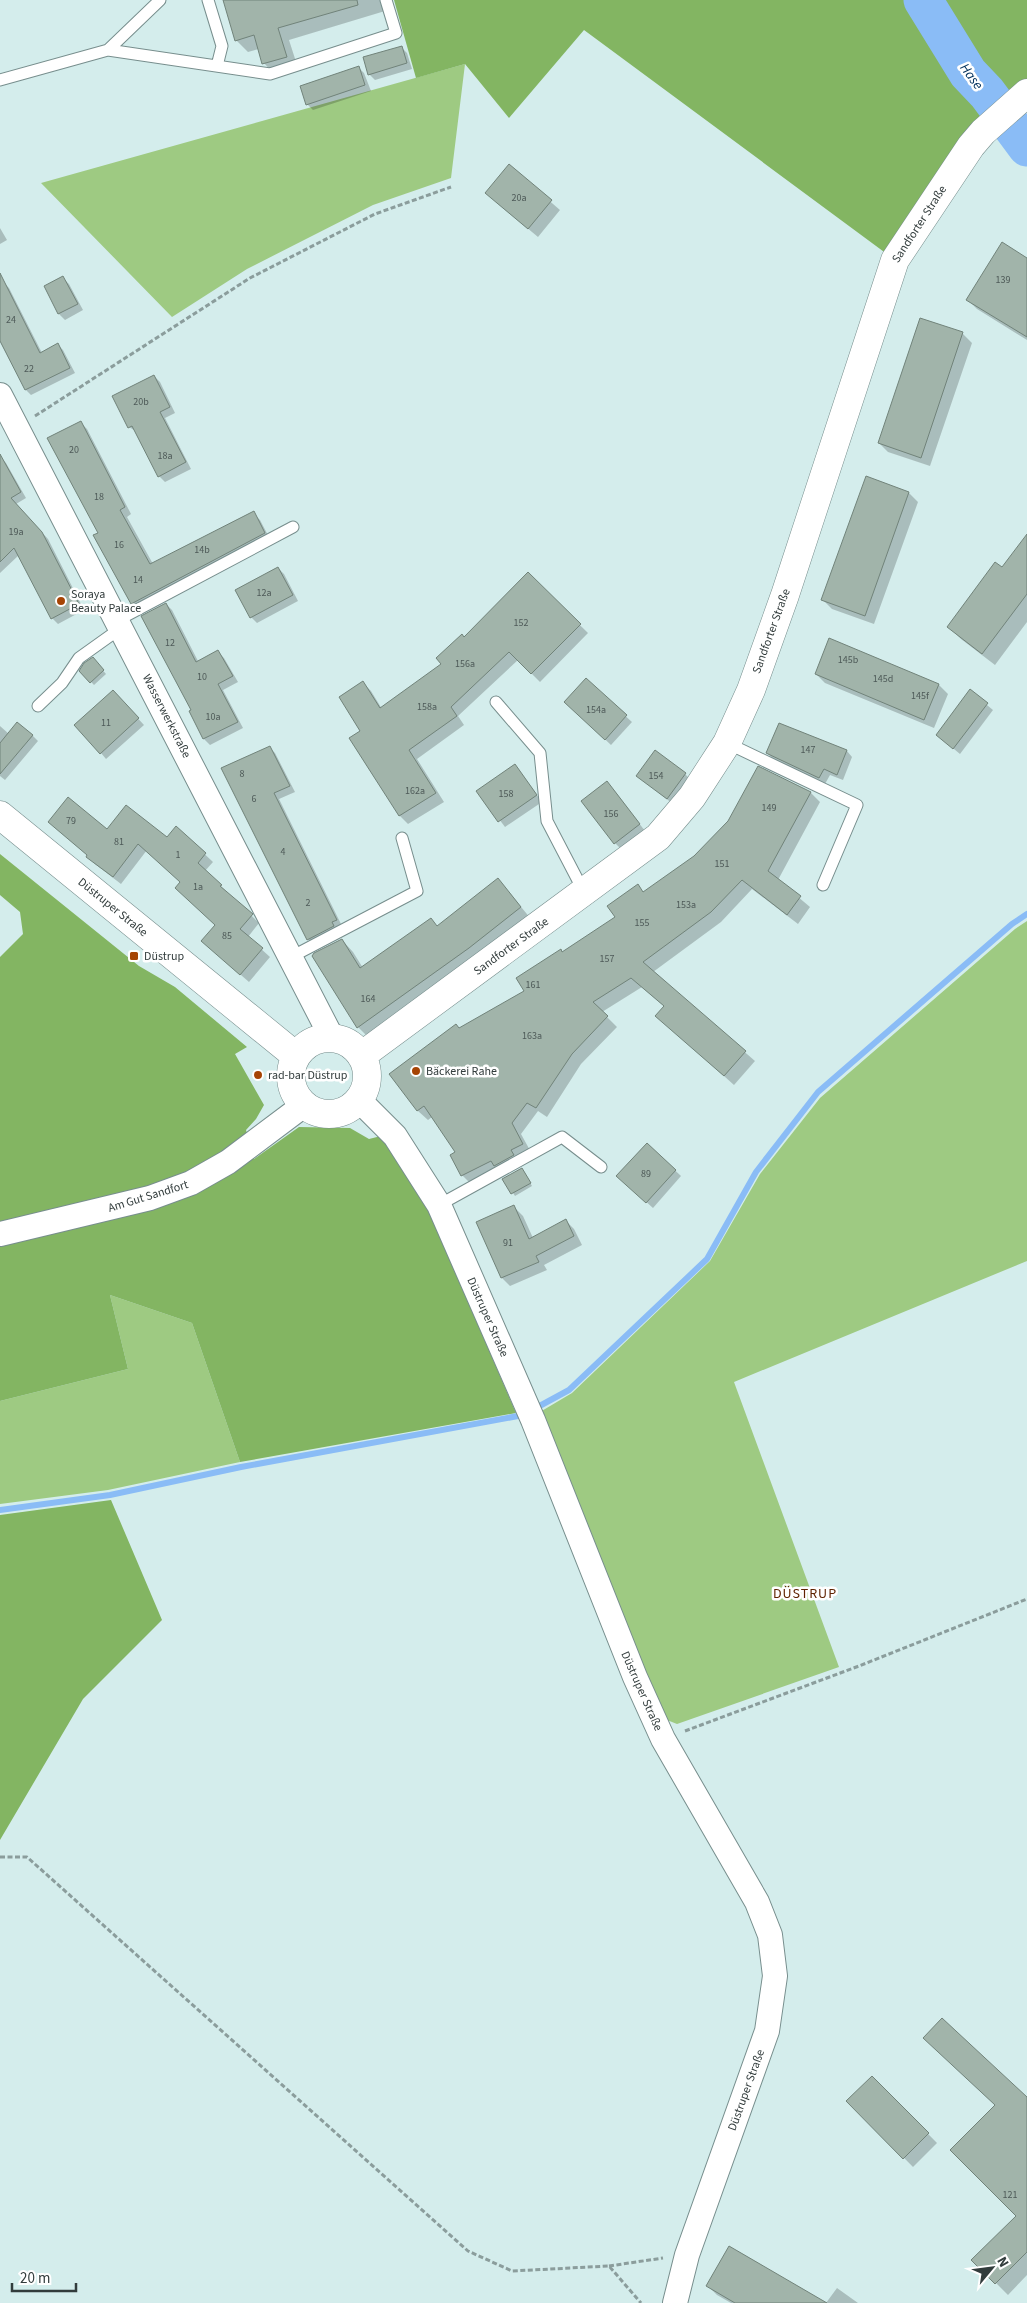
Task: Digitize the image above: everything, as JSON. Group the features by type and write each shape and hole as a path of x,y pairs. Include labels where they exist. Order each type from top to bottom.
{"street":[{"name":"Sandforter Straße","path":"362,1056 658,837 692,798 727,743 751,690 785,595 894,260 970,146 982,132 1027,93"},
{"name":"Wasserwerkstraße","path":"0,395 120,624 332,1038"},
{"name":"Düstruper Straße","path":"0,815 296,1056"},
{"path":"332,1038 344,1040 362,1056 366,1067 367,1079 365,1090 359,1100 350,1108 338,1113 326,1114 314,1111 304,1105 292,1087 290,1076 296,1056 311,1042 332,1038"},
{"name":"Düstruper Straße","path":"359,1100 395,1136 439,1205 529,1411 635,1677 663,1740 757,1902 770,1936 775,1976 767,2031 686,2255 675,2303"},
{"name":"Am Gut Sandfort","path":"4,1226 150,1198 191,1183 228,1162 304,1105"}],"lane":[{"path":"108,50 160,0"},
{"path":"208,0 222,46 216,66"},
{"path":"0,80 108,50 270,74 396,32 386,0"},
{"path":"38,706 62,683 78,658 120,624 293,527"},
{"path":"496,702 540,752 547,821 584,892"},
{"path":"727,743 857,805 823,885"},
{"path":"291,957 417,891 402,838"},
{"path":"439,1205 562,1137 601,1167"}],"path":[{"path":"17,427 154,342 250,278 375,214 451,187"},
{"path":"663,1740 859,1666 1027,1599"},
{"path":"0,1857 27,1857 468,2250 512,2271 609,2266 686,2255"},
{"path":"609,2266 640,2303"}],"green space":[{"path":"394,0 1027,0 1027,93 895,260 584,30 509,118 465,64 416,78"},
{"path":"465,64 451,178 373,205 247,269 172,317 41,183"},
{"path":"0,854 139,966 175,987 247,1047 235,1054 264,1105 256,1119 246,1130 254,1159 299,1127 350,1128 369,1139 381,1136 429,1211 516,1413 240,1462 192,1323 110,1295 128,1369 0,1401 0,957 23,934 20,912 0,895"},
{"path":"1027,921 1027,1261 734,1382 839,1667 677,1724 667,1720 645,1673 540,1412 572,1393 710,1261 760,1174 820,1098 1015,929"},
{"path":"110,1295 192,1323 240,1462 108,1490 0,1504 0,1401 128,1369"},
{"path":"111,1500 162,1620 83,1699 0,1840 0,1515"}],"building":[{"path":"223,0 357,0 358,5 278,28 287,57 262,64 254,35 235,41"},
{"path":"402,46 407,63 368,75 363,57"},
{"path":"359,66 365,85 306,105 300,86"},
{"path":"509,164 552,200 528,229 485,193"},
{"path":"1002,242 1027,258 1027,337 966,300"},
{"path":"0,273 40,353 58,343 70,368 25,390 0,341"},
{"path":"63,276 78,304 58,314 44,286"},
{"path":"920,318 963,332 921,458 878,443"},
{"path":"154,375 170,407 160,412 186,462 158,477 132,426 128,428 112,396"},
{"path":"81,421 125,507 120,510 150,564 254,511 265,533 131,604 93,535 98,533 47,438"},
{"path":"0,454 21,492 11,498 42,532 79,604 51,619 14,548 0,562"},
{"path":"866,476 909,492 865,616 821,600"},
{"path":"1027,534 1027,594 982,654 947,627 995,562 1002,567"},
{"path":"278,567 293,595 250,618 235,590"},
{"path":"528,572 581,624 531,674 509,652 451,707 457,716 409,750 436,793 399,816 349,738 360,731 339,697 363,681 380,708 441,664 436,658 462,634 464,637"},
{"path":"166,603 196,662 218,650 233,676 218,684 238,722 203,739 189,711 191,710 141,616"},
{"path":"829,638 939,684 924,720 815,674"},
{"path":"93,657 104,670 90,683 79,671 84,663"},
{"path":"586,678 627,715 605,740 564,702"},
{"path":"970,689 988,703 953,749 936,735"},
{"path":"113,690 139,718 100,754 74,725"},
{"path":"17,722 33,735 0,774 0,743"},
{"path":"779,723 847,750 837,775 824,769 819,778 766,753"},
{"path":"270,746 290,786 274,793 337,920 332,922 334,926 307,940 221,768"},
{"path":"655,750 686,773 667,799 636,776"},
{"path":"515,764 537,795 498,822 476,791"},
{"path":"758,766 811,792 768,871 801,896 787,915 742,880 711,912 643,962 746,1051 724,1076 655,1016 664,1006 631,978 593,1002 608,1016 572,1054 536,1108 527,1103 512,1123 523,1144 511,1150 514,1155 494,1166 491,1161 461,1176 450,1155 455,1152 424,1106 417,1111 389,1074 456,1024 459,1028 524,991 516,978 561,949 562,952 615,917 607,906 638,884 643,892 694,856 728,821"},
{"path":"607,781 640,824 614,844 581,801"},
{"path":"68,797 107,829 126,805 167,837 176,826 206,853 198,863 222,885 220,886 253,914 240,929 263,948 240,975 201,941 215,925 175,888 180,882 138,844 113,877 86,857 87,855 48,822"},
{"path":"498,878 521,907 469,948 357,1028 312,956 314,953 342,939 360,968 431,918 437,926"},
{"path":"647,1143 676,1170 646,1203 616,1176"},
{"path":"522,1168 531,1183 511,1194 502,1179"},
{"path":"514,1205 529,1239 566,1219 574,1236 536,1256 539,1262 501,1278 476,1222"},
{"path":"942,2018 1027,2097 1027,2252 995,2284 971,2260 1016,2216 950,2150 995,2105 923,2038"},
{"path":"872,2076 929,2133 903,2159 846,2101"},
{"path":"729,2246 827,2303 735,2303 706,2286"}],"waterway":[{"name":"Hase","path":"923,0 968,73 987,93 1027,147"},
{"path":"534,1409 569,1390 707,1259 756,1172 818,1092 1012,924 1027,914"},
{"path":"0,1510 110,1495 241,1467 518,1416 525,1413"}],"place":[{"name":"Soraya Beauty Palace","path":"61,601"},
{"name":"Düstrup","path":"134,956"},
{"name":"Bäckerei Rahe","path":"416,1071"},
{"name":"rad-bar Düstrup","path":"258,1075"}],"district":[{"name":"DÜSTRUP","path":"805,1593"}]}
